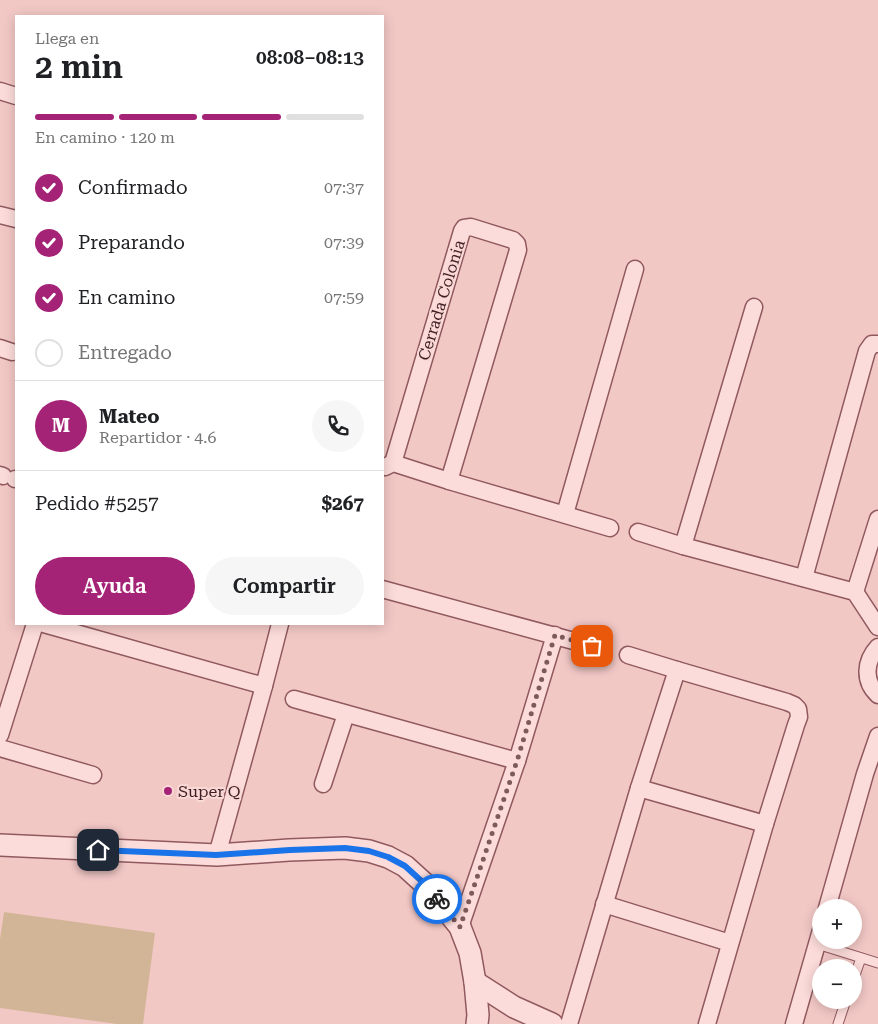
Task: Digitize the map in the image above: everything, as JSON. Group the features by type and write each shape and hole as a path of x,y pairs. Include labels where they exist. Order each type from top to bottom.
{"street":[{"path":"0,90 15,96"},
{"path":"0,215 15,220"},
{"name":"Cerrada Colonia","path":"449,481 518,250 517,244 513,240 471,227 462,231 388,465 610,528"},
{"path":"566,514 636,269"},
{"path":"683,546 754,307"},
{"path":"804,578 867,351 872,344 878,344"},
{"path":"855,592 878,519"},
{"path":"638,532 683,546 855,592 878,627"},
{"path":"384,590 592,646"},
{"path":"0,735 35,625"},
{"path":"48,625 264,686"},
{"path":"216,855 280,625"},
{"path":"460,927 517,761 555,635"},
{"path":"878,647 872,653 868,662 867,672 869,682 878,695"},
{"path":"628,655 787,702 798,709 796,725 707,1024"},
{"path":"569,1024 676,670"},
{"path":"294,699 517,761"},
{"path":"323,784 346,714"},
{"path":"831,899 871,776 878,736"},
{"path":"0,748 93,775"},
{"path":"639,788 765,824"},
{"path":"0,845 216,855 345,848 369,851 388,857 405,866 427,886 460,927 470,952 475,982 477,1024"},
{"path":"604,904 730,943"},
{"path":"794,1024 816,949"},
{"path":"475,982 514,1007 552,1024"}],"lane":[{"path":"843,949 861,958 878,963"},
{"path":"838,1024 843,1009"}],"shaded area":[{"path":"4,912 155,933 143,1024 117,1024 0,1008 0,939"}],"way so far":[{"path":"437,899 460,927 517,761 555,635 592,646"}],"place":[{"name":"Super Q","path":"168,791"}],"route":[{"path":"98,850 216,855 345,848 369,851 388,857 405,866 427,886 437,899"}]}
